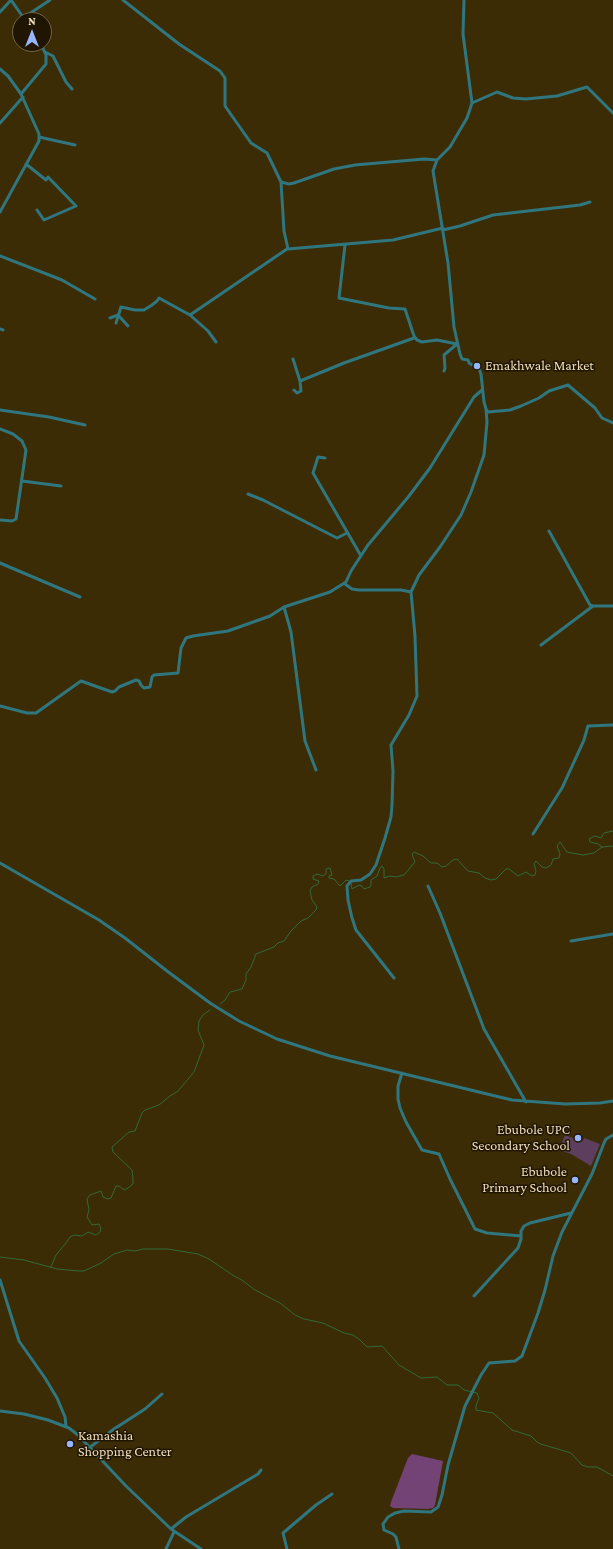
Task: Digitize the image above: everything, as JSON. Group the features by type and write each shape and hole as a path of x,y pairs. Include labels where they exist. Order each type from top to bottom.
{"street":[{"path":"0,12 11,0 19,12"},
{"path":"34,12 50,0"},
{"path":"123,0 179,44 220,71 225,78 225,106 248,140 267,153 282,182 284,231 287,249"},
{"path":"394,978 356,930 352,918 347,890 350,882 361,880 370,874 381,853 389,827 392,805 393,771 391,745 409,715 417,696 415,636 411,592 419,575 461,515 484,455 487,422 482,382 479,369 469,363 468,360 462,358 457,344 448,263 433,171 437,160 450,147 467,118 472,103 464,34 464,0"},
{"path":"45,52 53,56 66,82 72,89"},
{"path":"0,123 46,64 47,58 45,52"},
{"path":"0,69 8,76 22,96 39,137 39,143 0,212"},
{"path":"472,103 497,92 513,98 526,99 557,96 587,87 613,113"},
{"path":"39,137 75,145"},
{"path":"282,182 289,184 294,183 334,169 355,166 424,159 437,160"},
{"path":"26,164 46,180 48,177 76,206 44,220 37,210"},
{"path":"190,315 287,249 291,250 399,239 460,226 493,215 564,207 590,202"},
{"path":"345,245 339,298 389,308 405,309 414,338 421,342 437,340 457,344"},
{"path":"0,256 62,280 95,299"},
{"path":"116,323 120,307 144,310 152,306 158,301 159,298 190,315 208,331 216,342"},
{"path":"110,318 118,315"},
{"path":"118,315 128,326"},
{"path":"300,381 344,363 414,338"},
{"path":"444,371 444,355 457,344"},
{"path":"293,359 300,381 301,391 297,394 294,390"},
{"path":"486,409 488,412 492,413 510,410 568,385 595,408 602,418 613,423"},
{"path":"0,706 27,713 36,713 81,681 112,692 116,691 119,687 136,680 140,682 144,688 150,687 152,684 152,677 154,675 178,673 181,648 186,638 228,631 270,616 284,607 330,592 344,584 361,556 430,468 474,397 482,390"},
{"path":"0,410 49,417 85,425"},
{"path":"0,429 13,434 24,444 26,455 16,520 0,520"},
{"path":"325,458 318,457 313,473 361,556"},
{"path":"22,481 61,486"},
{"path":"248,494 263,500 337,538 348,533"},
{"path":"549,531 590,605 613,606"},
{"path":"0,563 80,597"},
{"path":"344,584 352,589 360,590 401,590 411,592"},
{"path":"541,645 593,606"},
{"path":"284,607 291,632 305,741 316,770"},
{"path":"533,834 562,788 584,740 588,726 613,725"},
{"path":"0,863 99,920 125,938 204,999 239,1021 264,1034 330,1056 503,1098 526,1102 578,1104 613,1101"},
{"path":"428,886 440,913 484,1029 526,1102"},
{"path":"571,941 613,934"},
{"path":"402,1073 398,1086 398,1099 406,1122 422,1150 439,1154 475,1229 487,1233 521,1236"},
{"path":"399,1549 396,1537 384,1530 383,1524 388,1517 396,1513 404,1511 431,1512 438,1507 460,1420 472,1392 489,1363 515,1361 520,1359 522,1356 546,1290 553,1256 562,1232 592,1174 606,1139 613,1135"},
{"path":"474,1296 518,1248 522,1228 530,1223 572,1213"},
{"path":"0,1280 19,1341 46,1378 63,1411 66,1426"},
{"path":"89,1448 150,1405 162,1394"},
{"path":"0,1411 37,1417 66,1426 78,1435 126,1486 174,1532 201,1549"},
{"path":"171,1529 186,1517 258,1474 261,1470"},
{"path":"287,1549 283,1538 284,1533 316,1505 332,1494"},
{"path":"166,1549 174,1532"}],"shaded area":[{"path":"565,1135 582,1142 584,1138 600,1144 591,1166 571,1154 559,1150"},
{"path":"412,1454 443,1461 435,1505 433,1508 393,1508 390,1506 408,1458"}],"waterway":[{"path":"602,847 598,844 590,842 589,839 595,836 601,838 604,833 613,831"},
{"path":"351,883 352,889 359,885 364,889 370,887 371,880 377,876 382,866 384,869 384,878 404,875 415,862 412,854 414,852 423,856 431,863 437,863 442,867 457,859 468,871 479,873 485,878 491,880 496,879 506,869 509,869 518,876 526,872 532,876 535,875 536,871 534,864 536,861 542,867 546,868 551,865 553,859 559,858 560,854 557,846 560,842 567,852 583,855 594,853 602,847 613,846"},
{"path":"220,1004 225,1000 230,992 242,989 246,980 246,974 251,967 256,954 274,947 278,943 284,941 301,921 308,918 316,910 317,907 312,900 310,891 312,887 318,884 319,881 313,879 313,876 317,874 323,876 326,874 326,869 330,868 332,875 329,876 329,878 334,879 340,886 346,880 349,881"},
{"path":"51,1267 56,1255 70,1237 74,1235 82,1236 88,1232 96,1235 100,1232 101,1228 99,1224 92,1225 87,1217 89,1210 87,1199 90,1195 101,1191 103,1197 108,1199 111,1198 116,1186 119,1186 124,1190 133,1184 132,1170 113,1152 112,1147 129,1132 135,1131 142,1113 145,1110 159,1105 178,1091 194,1072 204,1045 198,1030 199,1021 203,1015 210,1010"},
{"path":"0,1257 24,1260 57,1269 84,1271 101,1263 114,1254 127,1250 168,1249 198,1254 209,1259 255,1290 280,1303 295,1315 304,1319 323,1323 344,1333 353,1335 367,1347 382,1346 399,1365 421,1378 437,1377 447,1385 458,1385 464,1390 477,1393 479,1398 476,1410 493,1413 512,1430 531,1436 541,1444 571,1453 582,1465 597,1467 613,1476"}],"place":[{"name":"Emakhwale Market","path":"477,366"},
{"name":"Ebubole UPC Secondary School","path":"578,1138"},
{"name":"Ebubole Primary School","path":"575,1180"},
{"name":"Kamashia Shopping Center","path":"70,1444"}]}
